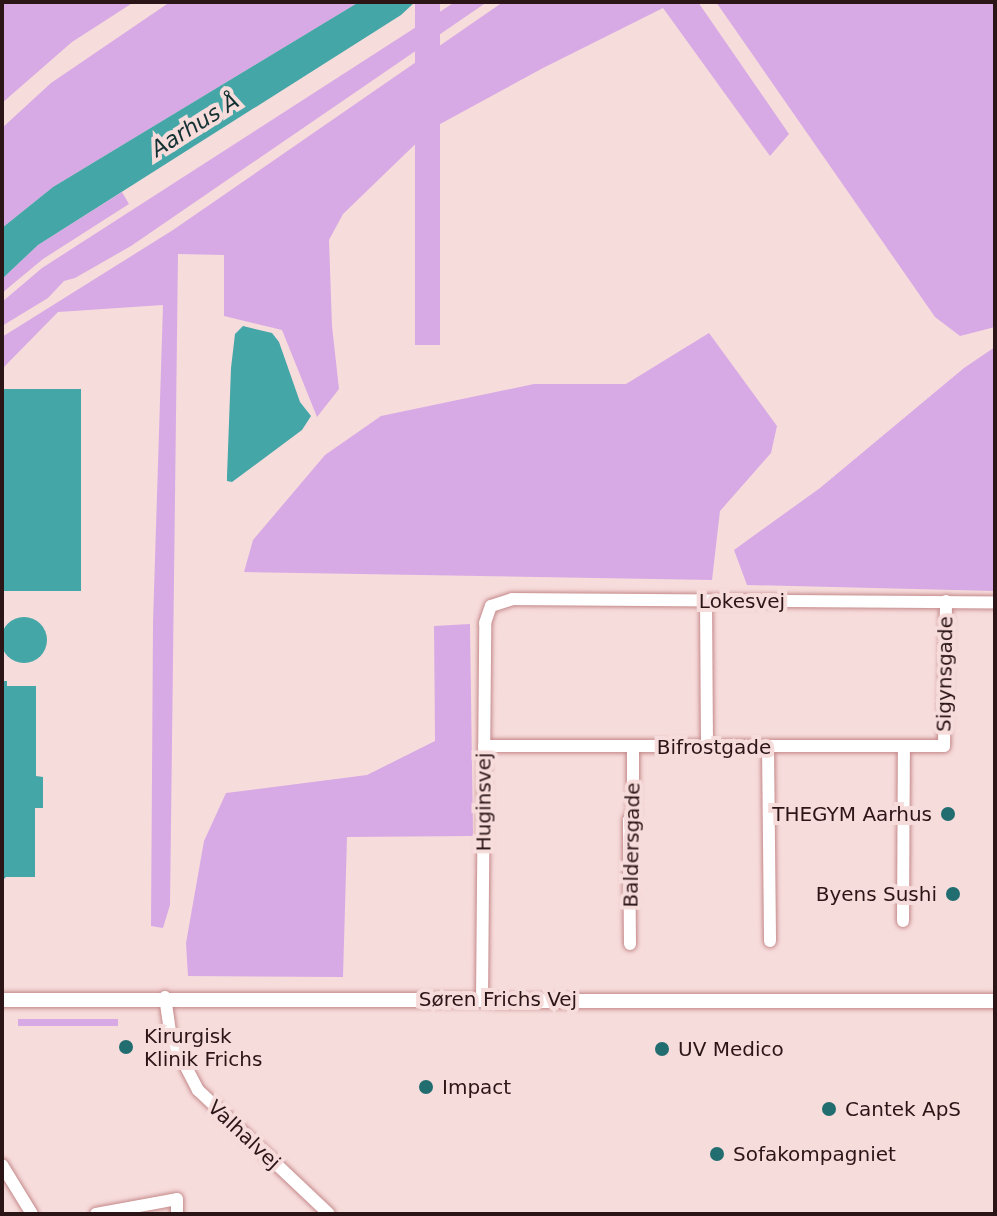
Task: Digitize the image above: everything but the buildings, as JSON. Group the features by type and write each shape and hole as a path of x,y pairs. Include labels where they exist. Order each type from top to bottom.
{"street":[{"name":"Lokesvej","path":"491,606 512,599 995,602"},
{"path":"706,601 707,747"},
{"name":"Sigynsgade","path":"944,746 946,601"},
{"name":"Huginsvej","path":"482,999 485,623 491,606"},
{"name":"Bifrostgade","path":"484,746 944,746"},
{"path":"903,921 904,746"},
{"name":"Baldersgade","path":"630,944 629,820 633,813 633,747"},
{"path":"768,747 770,941"},
{"name":"Søren Frichs Vej","path":"2,1000 165,997 995,1001"},
{"name":"Valhalvej","path":"165,997 171,1038 198,1090 329,1214"},
{"path":"2,1165 32,1214"},
{"path":"96,1214 177,1199 177,1214"}],"shaded area":[{"path":"2,2 134,2 72,42 2,103"},
{"path":"170,2 359,2 53,187 2,228 2,128 51,83"},
{"path":"415,2 440,2 440,345 415,345"},
{"path":"455,2 487,2 131,246 75,278 64,281 48,298 2,326 2,302 42,268"},
{"path":"503,2 698,2 789,134 770,156 663,8 431,129 343,214 329,240 332,326 339,389 317,417 282,330 224,316 224,255 178,254 170,905 163,928 151,926 153,622 163,305 58,312 2,369 2,337 173,230"},
{"path":"716,2 995,2 995,327 960,336 935,317"},
{"path":"122,192 129,204 43,259 2,293 2,279 38,245"},
{"path":"709,333 777,426 771,453 720,511 712,580 244,572 253,540 325,455 381,416 534,384 626,384"},
{"path":"995,347 995,591 747,585 734,550 820,488 964,368"},
{"path":"470,624 473,836 347,837 343,977 188,976 186,943 204,841 226,793 367,775 435,741 434,626"},
{"path":"18,1019 118,1019 118,1026 18,1026"}],"water":[{"name":"Aarhus Å","path":"359,2 415,2 401,15 38,245 2,279 2,228 53,187"},
{"path":"243,326 272,333 279,342 300,402 311,416 302,430 232,482 227,481 231,368 235,334"},
{"path":"2,389 81,389 81,591 2,591"},
{"path":"24,617 40,624 47,640 40,656 24,663 8,656 1,640 8,624"},
{"path":"2,681 7,681 7,686 36,686 36,776 43,777 43,808 35,808 35,877 6,877 2,881"}],"place":[{"name":"THEGYM Aarhus","path":"948,814"},
{"name":"Byens Sushi","path":"953,894"},
{"name":"Kirurgisk Klinik Frichs","path":"126,1047"},
{"name":"UV Medico","path":"662,1049"},
{"name":"Impact","path":"426,1087"},
{"name":"Cantek ApS","path":"829,1109"},
{"name":"Sofakompagniet","path":"717,1154"}]}
